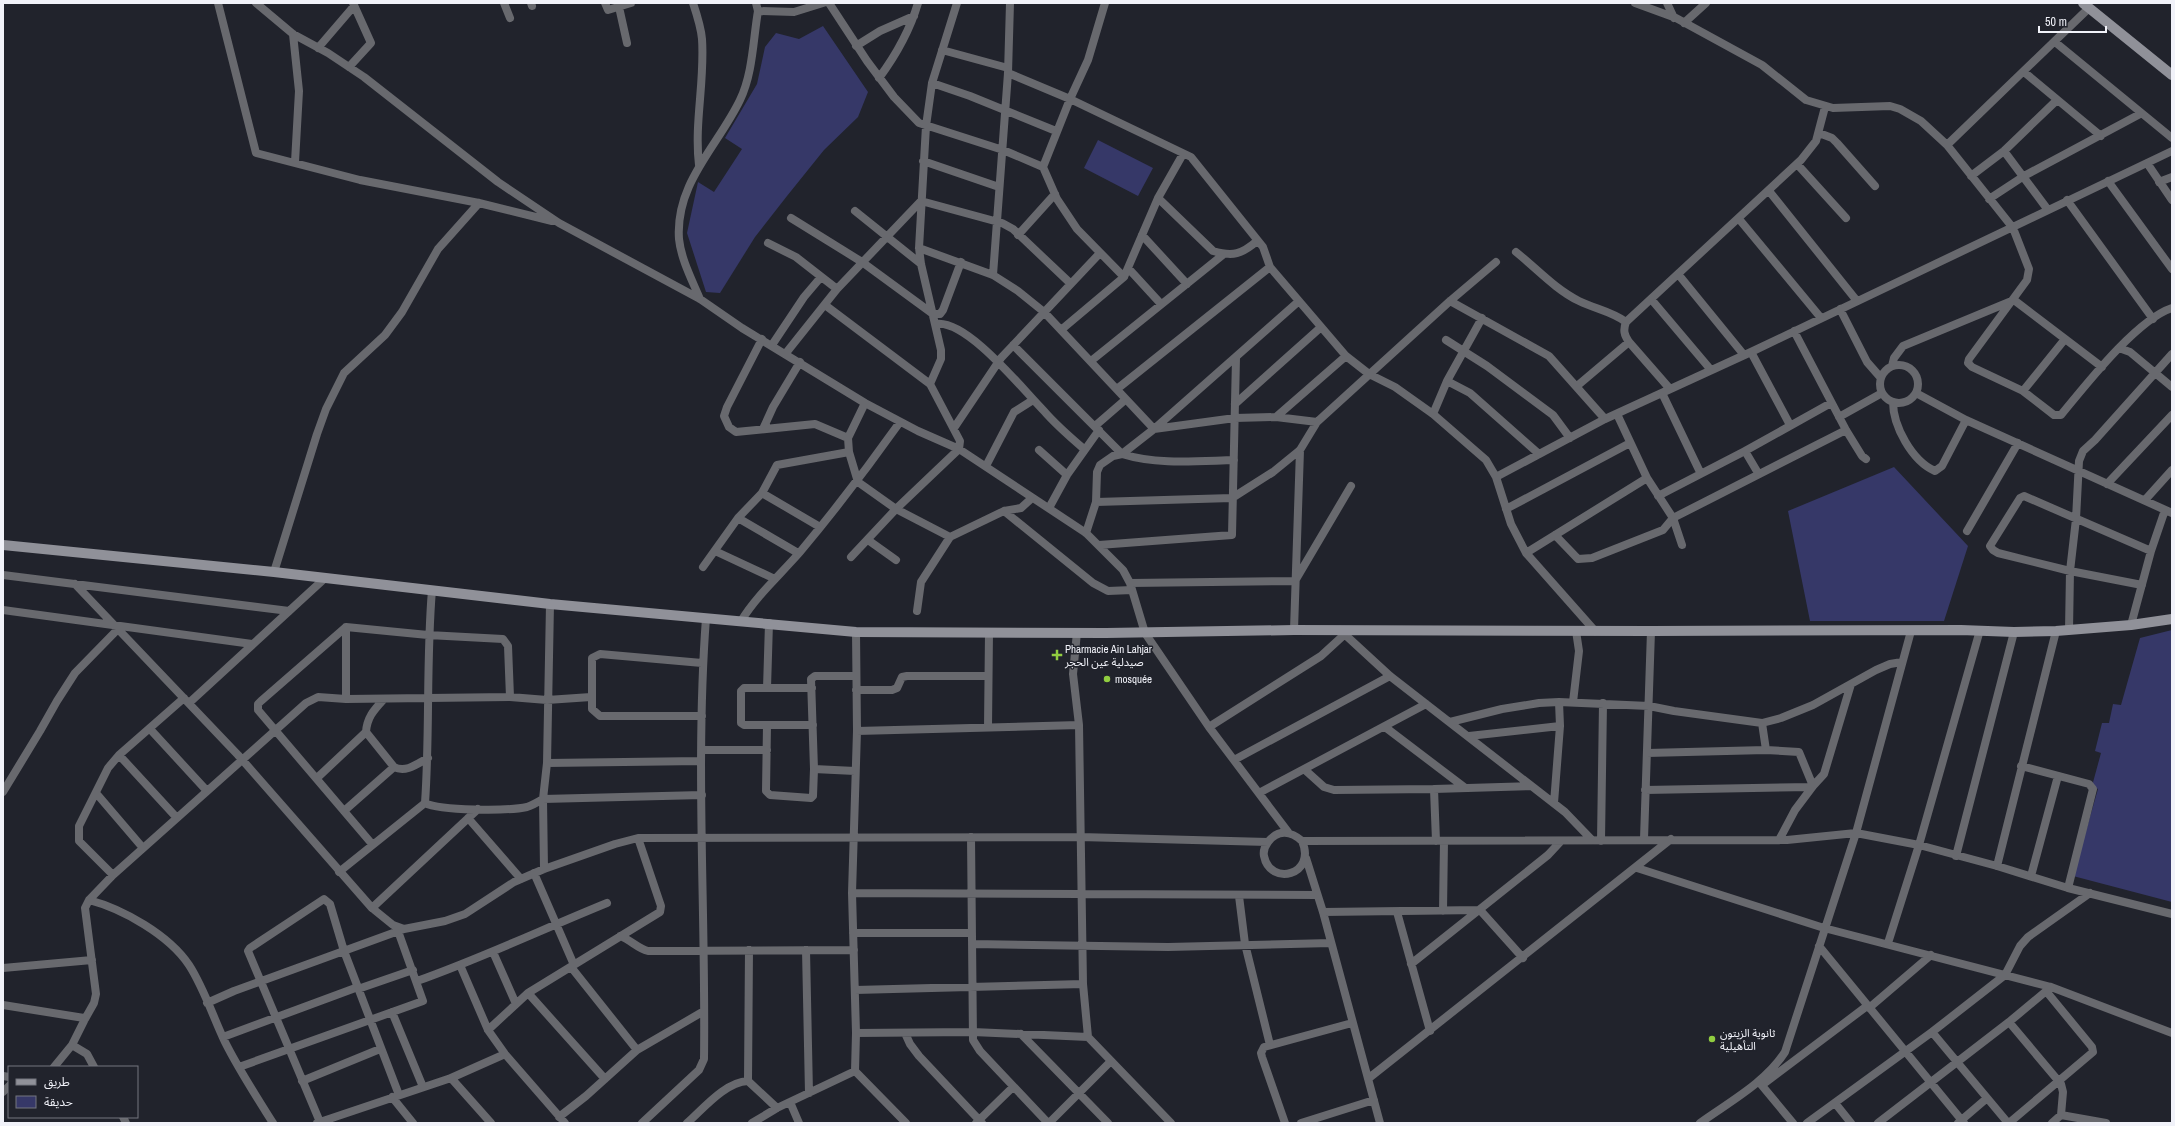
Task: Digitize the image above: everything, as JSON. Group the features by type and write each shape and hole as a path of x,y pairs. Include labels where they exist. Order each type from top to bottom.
{"main road":[{"path":"2086,5 2172,75"},
{"path":"3,545 274,572 550,604 856,632 1145,633 1294,630 1342,632 1980,630 2014,632 2056,631 2131,625 2172,619"}],"street":[{"path":"218,3 256,153 360,180 479,203 559,223"},
{"path":"256,3 293,34 349,67 390,97 406,112 498,182 559,223 700,299 865,403 900,422 959,449 1086,533 1123,570 1131,586 1145,633 1209,727 1288,832"},
{"path":"504,3 510,18"},
{"path":"605,3 608,10 631,3"},
{"path":"693,3 700,26 702,48 701,95 697,145 699,165"},
{"path":"700,299 682,253 679,239 684,195 699,165 726,125 747,83 757,7 794,12 823,3"},
{"path":"829,3 856,46 879,78 912,118 926,126 1003,150 1043,167 1055,194 1077,229 1124,277"},
{"path":"879,78 890,63 914,16 918,3"},
{"path":"930,384 941,359 942,350 932,314 919,248 926,126 932,83 957,3"},
{"path":"993,275 1006,111 1010,3"},
{"path":"1043,167 1056,131 1088,60 1105,3"},
{"path":"1635,3 1674,18 1762,65 1806,100 1833,108 1890,106 1900,109 1921,121 1947,145 2013,228 2029,269 2027,280 2014,300 1969,359 1968,363 1972,367 2023,391 2057,416 2061,415 2119,348 2153,319 2172,308"},
{"path":"1668,3 1674,18"},
{"path":"318,48 353,4 371,43 349,67"},
{"path":"1684,23 1704,4"},
{"path":"1947,145 2055,42 2086,5"},
{"path":"619,7 627,43"},
{"path":"856,46 880,31 914,16"},
{"path":"293,34 298,91 295,162"},
{"path":"2055,42 2140,114 2172,138"},
{"path":"942,50 1008,71 1191,157 1262,247 1270,267 1320,328 1346,356 1369,374 1395,388 1433,414 1478,452 1496,477 1506,509 1518,539 1526,553 1595,631"},
{"path":"2024,72 2101,136"},
{"path":"932,83 1056,131"},
{"path":"1971,176 2004,151 2057,100"},
{"path":"1670,389 1625,336 1624,327 1626,322 1769,191 1811,149 1819,132 1826,107"},
{"path":"1989,199 2024,176 2140,114"},
{"path":"1819,132 1832,138 1875,186"},
{"path":"2004,151 2048,210"},
{"path":"1496,477 1605,419 2013,228 2068,200 2172,151"},
{"path":"1061,330 1124,277 1158,198 1183,154"},
{"path":"924,162 999,187"},
{"path":"2147,163 2172,200"},
{"path":"1797,164 1846,218"},
{"path":"2159,182 2172,177"},
{"path":"2108,181 2172,269"},
{"path":"1769,191 1857,301"},
{"path":"1018,235 1055,194"},
{"path":"1158,198 1213,251 1224,254 1245,252 1257,241"},
{"path":"2068,200 2153,319"},
{"path":"921,201 997,223 1002,223 1018,235 1070,283"},
{"path":"786,353 838,289 886,236 921,201"},
{"path":"274,572 316,434 326,409 344,373 385,336 402,312 438,249 479,203"},
{"path":"855,211 921,264"},
{"path":"791,218 862,262 932,314 940,314 961,262"},
{"path":"1739,219 1821,318"},
{"path":"1142,235 1187,284"},
{"path":"768,243 796,257 838,289"},
{"path":"919,248 961,262 993,275 1018,291 1044,312 1117,389 1125,400 1154,429"},
{"path":"1516,252 1552,282 1578,301 1616,314 1626,322"},
{"path":"954,428 999,361 1070,283 1100,253"},
{"path":"1090,361 1224,254"},
{"path":"1096,502 1232,498 1272,472 1300,450 1317,422 1450,301 1496,262"},
{"path":"1117,389 1270,267"},
{"path":"1128,268 1161,304"},
{"path":"1678,274 1748,353 1790,425"},
{"path":"772,345 804,296 821,277"},
{"path":"1651,299 1711,370"},
{"path":"2014,300 2102,367"},
{"path":"1892,366 1894,358 1904,346 2014,300"},
{"path":"1086,533 1096,502 1097,472 1100,465 1113,456 1122,454 1154,429 1299,301"},
{"path":"1450,301 1549,356 1605,419"},
{"path":"825,305 930,384 960,441 959,449 896,509 851,557"},
{"path":"1840,309 1867,362 1881,378 1882,393 1893,402 1906,402 1916,393 1918,382 1914,371 1904,365 1892,366 1887,369 1881,378"},
{"path":"1433,414 1447,381 1482,318"},
{"path":"936,324 947,324 952,326 999,361 1033,400 1084,449"},
{"path":"1235,404 1320,328"},
{"path":"1794,331 1846,430 1862,456 1866,459"},
{"path":"762,339 724,416 729,427 736,432 815,424 848,438"},
{"path":"1446,340 1464,351 1554,415 1570,438"},
{"path":"2023,391 2065,340"},
{"path":"1577,386 1629,342"},
{"path":"1013,345 1122,454 1135,458 1160,461 1234,460"},
{"path":"2119,348 2130,352 2172,387"},
{"path":"2069,630 2070,571 2076,519 2079,461 2083,451 2095,440 2172,354"},
{"path":"1276,416 1346,356"},
{"path":"1099,545 1232,535 1236,358"},
{"path":"763,429 773,407 800,362"},
{"path":"1447,381 1470,393 1539,454"},
{"path":"1662,393 1700,472"},
{"path":"1839,417 1882,393"},
{"path":"1916,393 1966,420 2145,500 2168,512 2151,550 2131,625"},
{"path":"986,466 1014,412 1033,400"},
{"path":"1049,508 1097,428 1125,400"},
{"path":"1893,402 1893,412 1904,439 1919,459 1934,471 1942,466 1966,420"},
{"path":"865,403 848,438 849,452 858,482 896,509 950,537"},
{"path":"1658,496 1700,472 1745,451 1831,403"},
{"path":"1618,414 1647,478 1673,518 1682,545"},
{"path":"2107,484 2172,415"},
{"path":"1154,429 1235,418 1276,416 1317,422"},
{"path":"741,621 760,594 798,554 858,482 900,422"},
{"path":"1555,535 1578,559 1584,559 1663,530 1673,518 1758,473 1846,430"},
{"path":"1506,509 1630,443"},
{"path":"1967,531 2018,443"},
{"path":"1039,450 1068,475"},
{"path":"1294,630 1300,450"},
{"path":"1745,451 1758,473"},
{"path":"703,567 738,518 762,493 777,465 849,452"},
{"path":"2145,500 2172,470"},
{"path":"1526,553 1647,478"},
{"path":"1295,582 1351,486"},
{"path":"762,493 820,527"},
{"path":"2142,585 2070,571 1998,553 1992,550 1990,546 2020,498 2024,496 2151,550"},
{"path":"917,611 921,582 950,537 1004,511 1021,508 1032,498"},
{"path":"1004,511 1098,586 1108,591 1131,586 1295,582"},
{"path":"738,518 798,554"},
{"path":"868,540 896,560"},
{"path":"715,551 775,579"},
{"path":"3,575 289,611"},
{"path":"113,875 80,841 79,826 108,768 119,755 187,700 324,579"},
{"path":"76,584 242,760 372,908 401,930 423,1001 238,1067"},
{"path":"339,872 425,803 428,758 428,634 432,590"},
{"path":"544,869 543,799 547,763 550,604"},
{"path":"3,610 252,644"},
{"path":"643,1123 692,1078 702,1065 704,1011 701,750 702,662 706,618"},
{"path":"768,688 769,623"},
{"path":"3,792 75,673 116,626"},
{"path":"346,627 346,699"},
{"path":"372,844 277,730 258,710 258,704 346,627 506,640 508,646 510,697"},
{"path":"1888,943 1919,845 1980,630"},
{"path":"1572,702 1579,651 1576,631"},
{"path":"1644,839 1651,631"},
{"path":"1760,1083 1785,1052 1856,833 1911,631"},
{"path":"1997,866 2056,631"},
{"path":"856,632 857,731 852,839 856,1033 855,1071 906,1123"},
{"path":"988,727 989,632"},
{"path":"1077,632 1073,674 1079,725 1083,984 1088,1037 1171,1123"},
{"path":"1209,727 1321,656 1342,632 1390,676 1469,736 1554,804 1592,840"},
{"path":"1956,856 2014,632"},
{"path":"702,662 600,654 596,655 592,658 591,697 592,709 600,716 702,716"},
{"path":"1450,722 1502,709 1539,703 1603,702 1649,706 1674,711 1762,723 1781,718 1813,705 1890,664 1902,662"},
{"path":"767,725 766,791 770,795 811,798 813,796 814,769 811,679 815,676 856,676"},
{"path":"856,690 892,690 897,688 902,677 907,676 988,676"},
{"path":"1234,760 1390,676"},
{"path":"1779,840 1795,810 1824,774 1851,684"},
{"path":"812,688 745,687 741,691 742,724 813,725"},
{"path":"55,1066 72,1045 94,1003 96,994 84,914 89,900 113,875 311,700 318,697 384,699 510,697 547,700 591,697"},
{"path":"317,778 366,732 367,720 371,713 384,699"},
{"path":"1554,804 1560,726 1559,702"},
{"path":"1601,840 1603,702"},
{"path":"1259,793 1426,704"},
{"path":"1762,723 1766,750"},
{"path":"857,731 1079,725"},
{"path":"1469,736 1560,726"},
{"path":"1385,727 1464,787"},
{"path":"150,729 207,791"},
{"path":"366,732 394,767 404,769 412,767 428,758"},
{"path":"701,750 767,750"},
{"path":"1647,753 1766,750 1798,752 1812,787"},
{"path":"119,755 177,818"},
{"path":"547,763 701,761"},
{"path":"2022,766 2089,784 2093,789 2068,888"},
{"path":"344,811 394,767"},
{"path":"814,769 855,771"},
{"path":"1304,769 1324,787 1334,790 1531,786"},
{"path":"2032,876 2058,776"},
{"path":"1645,790 1812,787"},
{"path":"1434,789 1440,841 1443,911"},
{"path":"96,793 143,848"},
{"path":"425,803 433,807 478,809 526,807 543,799 702,795"},
{"path":"372,908 478,809"},
{"path":"468,818 521,879"},
{"path":"1306,858 1302,866 1295,872 1287,874 1278,873 1270,869 1265,862 1264,853 1268,842 1279,833 1288,832 1296,835 1302,841 1306,849 1306,858 1316,895 1323,912 1380,1123"},
{"path":"1302,841 1644,839 1779,840 1856,833 1919,845 2032,876 2068,888 2172,914"},
{"path":"971,837 973,1032 976,1046 1048,1123 1111,1061"},
{"path":"207,1003 401,930 465,914 521,879 534,873 608,846 638,838 852,839 1080,837 1268,842"},
{"path":"488,1030 528,993 660,912 661,909 638,838"},
{"path":"1369,1078 1637,868 1671,839"},
{"path":"1411,964 1548,855 1561,840"},
{"path":"1637,868 1824,928 1888,943 2005,975 2049,989 2172,1033"},
{"path":"534,873 572,966 637,1050"},
{"path":"852,893 1240,896 1316,895"},
{"path":"1807,1123 1932,1032 2005,975 2020,946 2028,937 2090,893"},
{"path":"1240,896 1245,944 1270,1045"},
{"path":"413,1123 396,1096 344,951 330,904 324,899 250,948 249,954 318,1122 396,1096 422,1087 451,1078 505,1054"},
{"path":"89,900 108,905 169,942 189,965 238,1067 273,1123"},
{"path":"417,981 493,952 555,924 607,903"},
{"path":"1323,912 1480,910 1523,958"},
{"path":"1397,912 1430,1031"},
{"path":"853,933 972,934"},
{"path":"620,936 629,939 641,949 648,951 854,950"},
{"path":"972,944 1168,946 1331,943"},
{"path":"1819,946 1961,1122 1986,1099"},
{"path":"749,950 748,1081 777,1108"},
{"path":"806,950 808,1093"},
{"path":"493,952 516,1004"},
{"path":"1700,1123 1868,1007 1931,955"},
{"path":"3,968 92,960"},
{"path":"460,965 488,1030 505,1054 565,1123"},
{"path":"223,1037 275,1017 413,970"},
{"path":"855,990 1083,984"},
{"path":"1878,1123 2009,1022 2049,989"},
{"path":"1932,1032 1986,1099 2008,1123 2094,1050 2049,989"},
{"path":"528,993 605,1079"},
{"path":"3,1005 68,1014 85,1019"},
{"path":"559,1117 637,1050 704,1011"},
{"path":"392,1012 422,1087"},
{"path":"2009,1022 2058,1080 2063,1092 2061,1115 2052,1123"},
{"path":"1286,1123 1261,1053 1264,1047 1352,1023"},
{"path":"856,1033 973,1032 1088,1037"},
{"path":"905,1033 910,1044 919,1056 979,1122 1013,1087"},
{"path":"1020,1034 1108,1123"},
{"path":"72,1045 87,1054 93,1066"},
{"path":"302,1081 380,1049"},
{"path":"755,1122 777,1108 855,1071"},
{"path":"451,1078 491,1123"},
{"path":"687,1123 724,1092 736,1084 748,1081"},
{"path":"1760,1083 1793,1123"},
{"path":"1301,1123 1328,1119 1374,1100"},
{"path":"790,1102 799,1123"},
{"path":"1835,1103 1851,1123"},
{"path":"2061,1115 2106,1123"}],"green space":[{"path":"823,26 868,92 858,117 824,150 787,196 755,237 720,293 706,292 687,233 698,182 714,192 742,149 725,138 757,84 765,47 776,33 799,39"},
{"path":"1098,140 1153,168 1138,196 1084,168"},
{"path":"1894,467 1968,546 1944,621 1810,621 1788,511"},
{"path":"2172,630 2172,902 2073,876 2098,789 2092,786 2101,753 2095,751 2102,723 2109,723 2113,704 2121,705 2140,638"}],"place":[{"name":"Pharmacie Ain Lahjar صيدلية عين الحجر","path":"1057,655"},
{"name":"mosquée","path":"1107,679"},
{"name":"ثانوية الزيتون التأهيلية","path":"1712,1039"}]}
